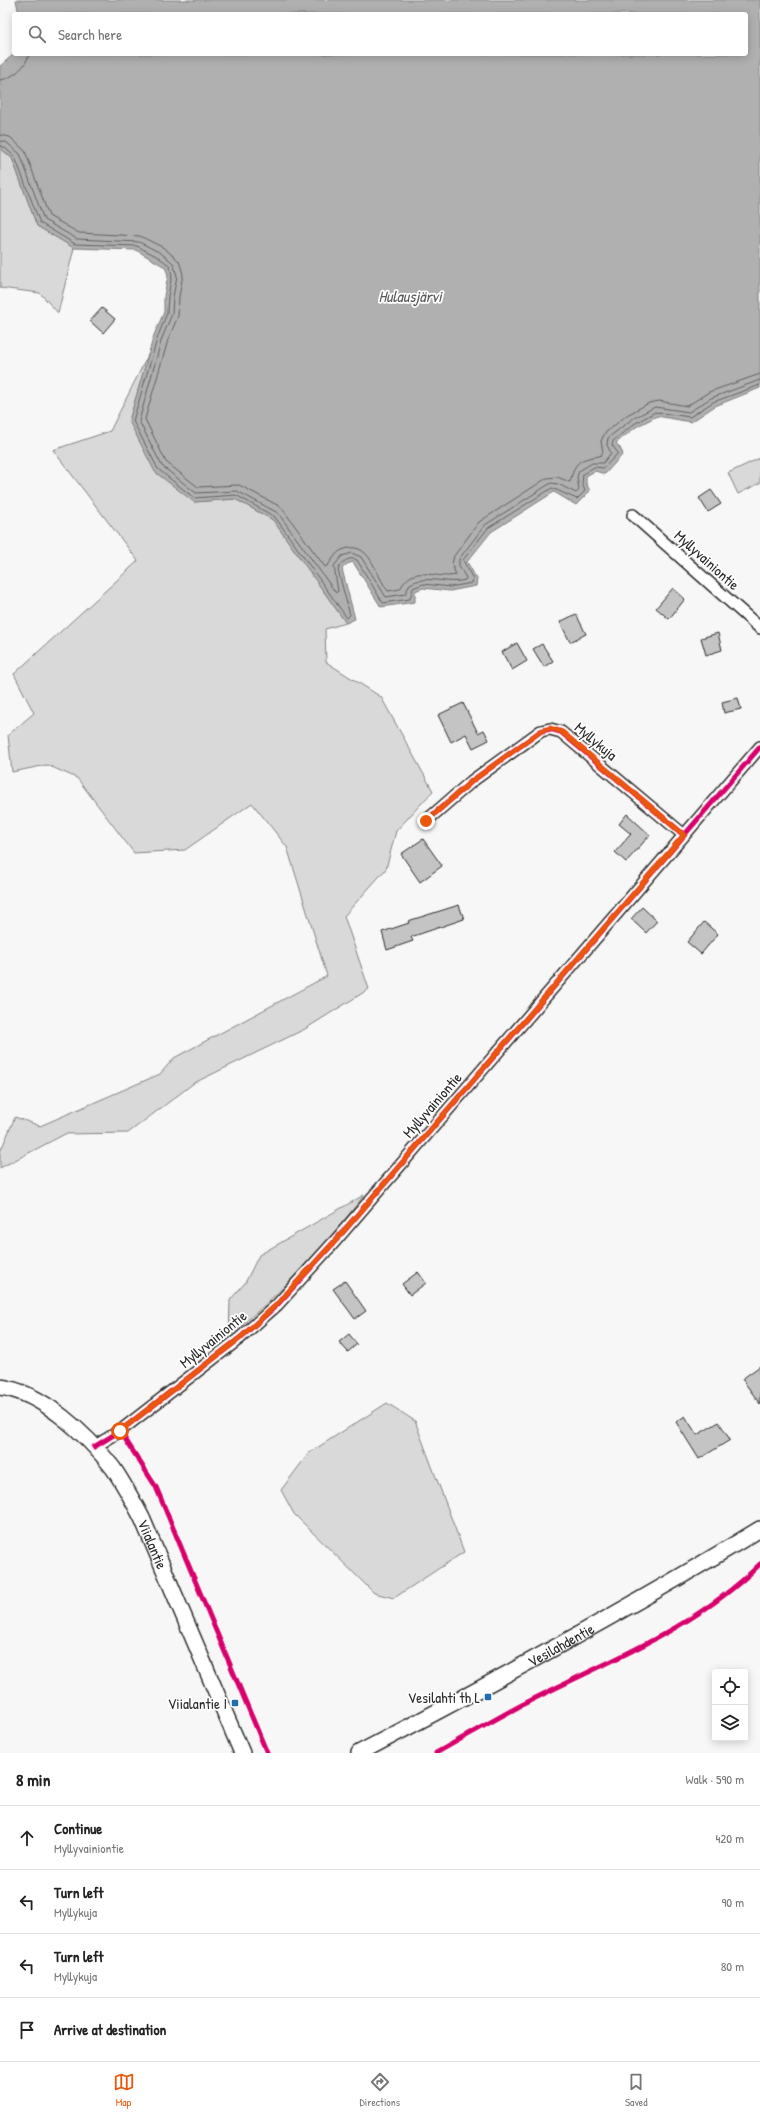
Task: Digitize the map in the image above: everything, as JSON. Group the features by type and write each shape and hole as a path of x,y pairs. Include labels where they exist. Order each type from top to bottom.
{"main road":[{"name":"Viialantie","path":"0,1387 13,1389 56,1412 94,1447 112,1468 142,1518 242,1753"},
{"name":"Vesilahdentie","path":"359,1753 550,1651 692,1571 760,1529"}],"street":[{"name":"Myllyvainiontie","path":"633,515 760,628"},
{"name":"Myllykuja","path":"426,821 472,781 541,731 550,728 562,732 684,835"},
{"name":"Myllyvainiontie","path":"94,1447 120,1431 200,1370 276,1305 336,1240 760,747"}],"shaded area":[{"path":"0,148 12,158 37,226 74,248 58,313 40,293 0,288"},
{"path":"149,353 129,421 194,502 235,499 273,520 346,623 325,629 326,662 381,697 433,791 396,831 386,869 344,916 369,989 305,1029 194,1083 128,1133 65,1134 0,1168 0,1152 15,1117 40,1126 160,1074 174,1058 327,976 287,847 252,803 185,850 134,853 77,778 47,765 12,772 8,735 34,713 14,674 138,561 53,450 110,431"},
{"path":"760,458 760,483 738,494 728,473"},
{"path":"364,1195 333,1234 300,1270 266,1304 229,1336 230,1300 245,1283 259,1255"},
{"path":"387,1403 415,1421 464,1552 394,1598 374,1593 294,1514 281,1490 309,1453"}],"water":[{"name":"Hulausjärvi","path":"16,0 760,0 760,388 715,406 691,422 657,416 636,427 616,443 623,454 605,474 595,471 586,476 586,483 590,491 576,505 554,492 491,532 467,562 477,579 476,586 450,591 423,588 415,591 415,602 381,607 353,562 347,564 342,569 355,619 346,623 273,520 235,499 194,502 155,472 129,421 154,335 164,312 164,296 168,275 165,267 136,250 74,248 37,226 12,158 0,148 0,66 12,56 748,56 748,12 19,12"}],"building":[{"path":"102,308 115,319 103,333 90,321"},
{"path":"711,490 721,504 708,512 699,498"},
{"path":"673,588 685,599 669,619 656,608"},
{"path":"576,614 586,634 570,642 560,622"},
{"path":"718,633 722,650 706,655 701,638"},
{"path":"517,643 527,661 512,670 502,652"},
{"path":"542,644 553,661 544,667 533,649"},
{"path":"738,698 741,709 724,713 722,702"},
{"path":"463,703 478,733 484,730 489,740 473,748 466,734 451,742 438,715"},
{"path":"627,814 650,835 626,862 615,852 631,834 619,824"},
{"path":"423,839 442,866 420,882 401,854"},
{"path":"459,905 464,919 411,937 413,941 387,950 382,932 409,923 408,921"},
{"path":"642,907 657,921 646,933 631,919"},
{"path":"704,922 718,934 701,954 687,942"},
{"path":"418,1272 426,1283 410,1295 402,1284"},
{"path":"345,1281 366,1311 355,1319 333,1289"},
{"path":"349,1334 357,1344 348,1352 339,1342"},
{"path":"760,1366 760,1404 742,1379"},
{"path":"685,1416 697,1435 719,1422 730,1440 699,1459 676,1422"}],"cycle path":[{"path":"426,821 472,781 541,731 550,729 561,732 684,835"},
{"path":"94,1447 120,1431 240,1338 277,1305 336,1240 760,747"},
{"path":"120,1431 156,1487 267,1753"},
{"path":"436,1753 518,1707 675,1628 705,1609 733,1588 760,1564"}],"place":[{"name":"Vesilahti th L","path":"488,1697"},
{"name":"Viialantie I","path":"235,1703"}],"route":[{"path":"120,1431 240,1338 276,1305 336,1240 684,835 562,732 550,728 541,731 472,781 426,821"}]}
